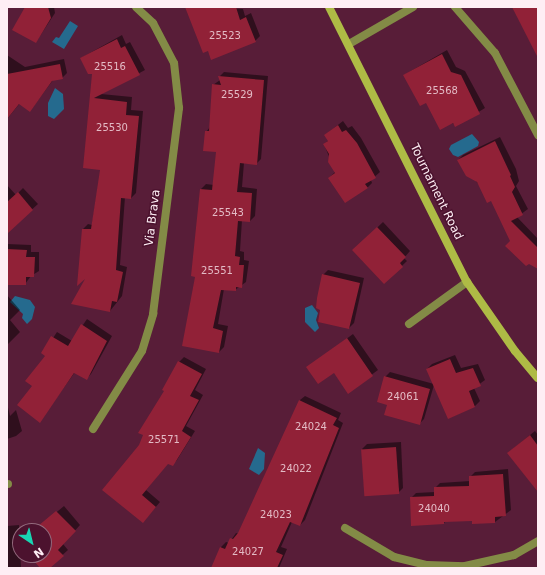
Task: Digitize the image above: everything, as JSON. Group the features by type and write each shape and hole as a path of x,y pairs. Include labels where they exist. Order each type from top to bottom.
{"street":[{"name":"Via Brava","path":"93,429 142,351 153,314 179,108 174,63 153,23 136,7"},
{"name":"Tournament Road","path":"330,7 467,282 514,351 538,378"},
{"path":"349,44 413,7"},
{"path":"455,7 495,53 538,136"},
{"path":"409,324 467,282"},
{"path":"345,528 394,557 427,565 465,566 514,555 538,541"}],"water":[{"path":"70,21 78,26 64,49 52,42 56,37 59,38"},
{"path":"55,88 63,94 64,109 54,119 48,116 48,103"},
{"path":"472,134 479,142 478,146 458,157 453,155 449,149 451,145"},
{"path":"15,296 30,300 35,307 32,319 27,324 22,318 23,314 10,302"},
{"path":"312,305 318,313 316,320 319,328 315,332 305,322 305,308"},
{"path":"258,448 265,453 264,469 259,475 249,469"}],"building":[{"path":"25,7 48,7 51,18 36,43 12,30"},
{"path":"185,7 236,7 240,20 246,17 256,42 211,60 208,51 203,53"},
{"path":"512,7 538,7 538,58"},
{"path":"117,39 121,48 125,46 140,75 94,98 127,102 126,115 139,116 131,199 121,198 116,270 123,272 117,302 112,301 110,312 71,304 85,279 77,286 82,229 91,229 100,170 83,168 92,74 88,74 80,58"},
{"path":"442,54 451,72 461,75 480,114 455,127 453,123 440,130 426,103 420,106 403,75"},
{"path":"60,64 63,79 52,81 30,112 19,104 7,119 7,74"},
{"path":"218,76 264,80 257,165 240,163 237,192 252,193 250,222 238,221 235,256 240,257 239,265 244,265 242,288 236,287 236,291 221,290 213,328 223,331 219,353 182,346 195,277 191,276 200,189 212,190 216,152 203,151 205,131 209,131 212,84 221,85"},
{"path":"338,125 342,132 346,130 357,143 376,178 365,184 368,188 345,203 328,178 335,173 328,162 329,154 323,144 328,141 324,135"},
{"path":"495,141 511,175 510,176 515,187 512,192 523,215 511,221 538,248 538,269 529,264 526,266 505,246 510,241 491,201 487,203 477,182 466,176 457,160"},
{"path":"18,192 33,210 7,234 7,202"},
{"path":"377,227 406,257 400,263 403,267 384,284 352,250"},
{"path":"7,249 27,250 26,257 35,257 34,277 26,277 26,285 7,285"},
{"path":"322,274 360,283 349,329 318,322 320,310 316,308"},
{"path":"81,324 107,341 87,380 74,373 40,423 17,405 32,386 25,381 45,356 41,353 51,336 68,346"},
{"path":"347,338 373,376 348,394 334,373 318,384 306,367"},
{"path":"450,359 456,373 473,368 481,386 469,391 475,407 448,419 426,369"},
{"path":"178,361 202,374 190,396 199,400 182,431 191,437 173,466 168,464 142,495 156,507 143,523 102,490 139,445 143,435 138,433 164,391 162,390"},
{"path":"384,376 430,389 420,425 384,415 387,405 377,402"},
{"path":"299,400 337,418 333,425 339,428 300,526 290,522 276,552 283,555 277,568 211,568 220,547 225,549 230,538 233,539 238,533"},
{"path":"530,435 538,446 538,492 507,453"},
{"path":"396,447 399,494 364,496 361,449"},
{"path":"503,474 506,516 495,517 495,523 472,524 472,521 444,522 444,524 411,526 410,497 434,496 434,487 469,486 469,476"},
{"path":"56,511 76,531 58,550 64,556 50,568 40,568 36,563 52,563 52,523 42,523"}]}
